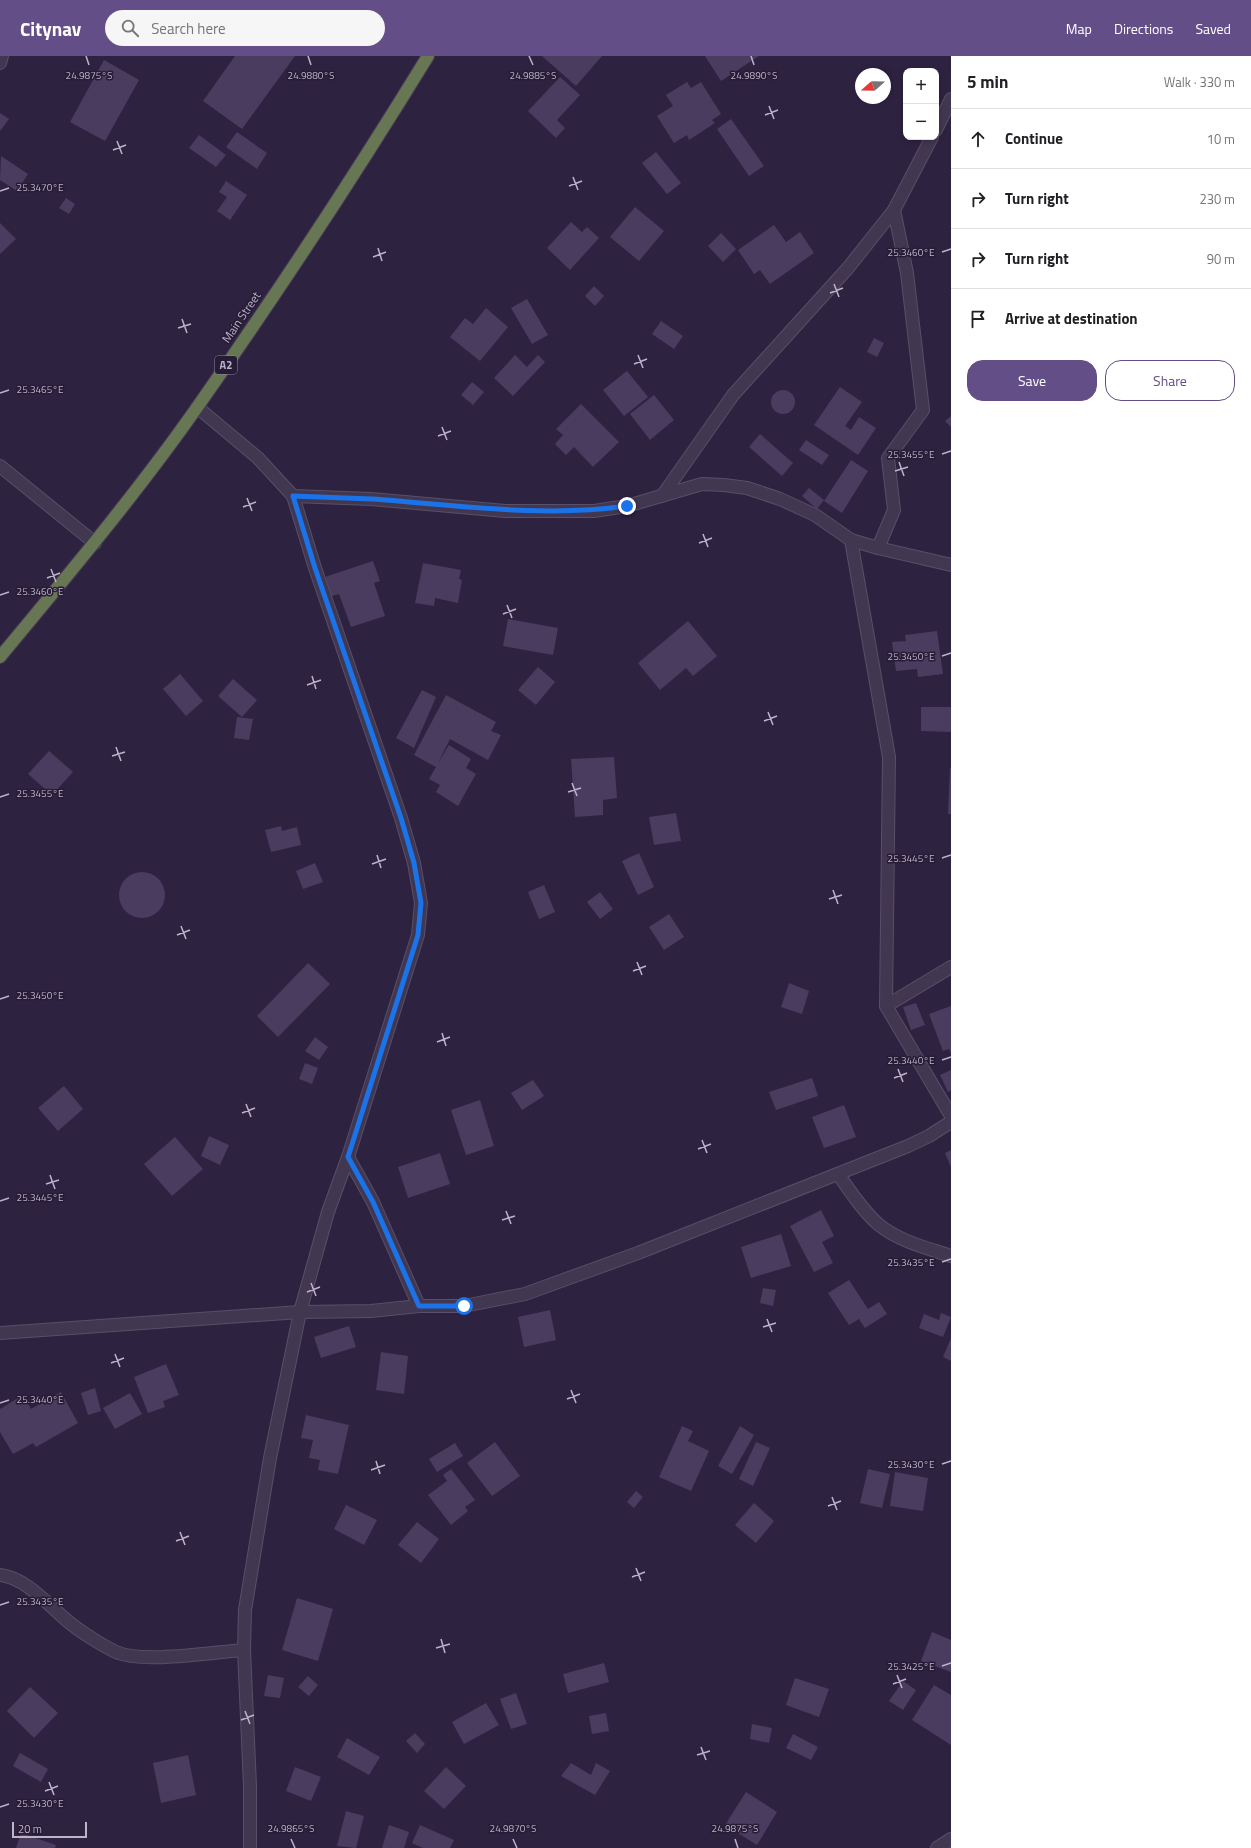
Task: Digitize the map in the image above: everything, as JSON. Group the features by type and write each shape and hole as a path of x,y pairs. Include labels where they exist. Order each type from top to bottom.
{"highway":[{"name":"Main Street","path":"0,657 95,543 197,407 357,172 428,56"}],"street":[{"path":"0,63 2,56"},
{"path":"939,124 951,99"},
{"path":"662,496 733,395 848,268 894,210 930,140"},
{"path":"878,548 894,510 888,458 924,410 907,273 894,210"},
{"path":"197,407 258,458 293,496 315,568 401,818 414,863 421,903 418,935 348,1157 328,1212 300,1312 270,1458 245,1610 244,1650 250,1786 250,1848"},
{"path":"0,466 95,543"},
{"path":"293,496 372,499 520,511 594,511 627,506 702,484 724,485 747,488 780,499 815,515 851,540 878,548 951,565"},
{"path":"851,540 889,757 886,1006 951,1116"},
{"path":"886,1006 951,967"},
{"path":"0,1333 300,1312 371,1311 419,1306 464,1306 525,1294 638,1252 908,1146 929,1136 951,1122"},
{"path":"348,1157 373,1202 419,1306"},
{"path":"838,1174 856,1201 879,1224 902,1238 951,1256"},
{"path":"0,1575 9,1576 33,1591 70,1624 117,1653 147,1658 244,1650"},
{"path":"937,1848 951,1839"}],"building":[{"path":"235,56 295,56 242,129 203,101"},
{"path":"542,56 602,56 576,86"},
{"path":"705,56 759,56 721,81"},
{"path":"104,60 139,80 105,141 70,122"},
{"path":"560,77 580,95 557,120 565,128 556,138 528,111"},
{"path":"687,82 691,88 701,82 721,114 712,120 715,123 689,140 687,135 674,143 657,116 673,106 666,95"},
{"path":"0,113 9,119 0,131"},
{"path":"731,119 764,166 749,176 717,129"},
{"path":"237,132 267,153 257,169 226,147"},
{"path":"199,135 226,155 216,167 189,148"},
{"path":"656,152 681,183 667,194 642,163"},
{"path":"1,156 28,174 17,191 0,180"},
{"path":"226,181 247,195 230,220 217,211 227,197 219,192"},
{"path":"66,198 75,204 69,214 59,208"},
{"path":"635,207 664,231 639,261 610,237"},
{"path":"571,222 582,232 587,227 599,238 570,270 547,248"},
{"path":"0,223 16,239 0,254"},
{"path":"774,225 786,242 800,232 814,253 770,284 760,270 754,274 738,250"},
{"path":"721,233 736,249 723,262 708,246"},
{"path":"594,286 604,296 595,306 585,296"},
{"path":"527,299 548,335 532,344 511,308"},
{"path":"486,308 508,327 480,361 450,337 465,318 473,324"},
{"path":"661,321 683,336 674,349 652,334"},
{"path":"874,338 884,343 877,357 867,352"},
{"path":"515,355 527,367 538,355 545,362 513,396 494,378"},
{"path":"627,371 648,397 624,416 603,390"},
{"path":"472,382 484,392 473,405 461,395"},
{"path":"840,387 862,402 845,426 851,430 859,417 876,428 858,455 814,425"},
{"path":"783,390 788,391 794,397 794,407 788,413 783,414 778,413 772,407 771,402 772,397 778,391"},
{"path":"654,395 674,420 650,440 630,414"},
{"path":"581,404 619,442 593,467 574,447 566,455 555,444 563,435 556,429"},
{"path":"951,416 951,427 945,421"},
{"path":"760,434 793,463 782,476 749,447"},
{"path":"806,440 829,455 822,465 799,450"},
{"path":"851,460 868,471 842,513 824,501"},
{"path":"809,488 824,500 817,509 802,496"},
{"path":"373,561 380,581 374,583 385,616 351,627 339,594 332,596 325,577"},
{"path":"423,563 461,570 459,579 462,580 458,603 435,598 434,606 415,603"},
{"path":"508,619 558,628 553,655 503,646"},
{"path":"688,621 717,656 693,676 686,668 660,690 638,663"},
{"path":"937,631 943,674 918,677 917,669 896,671 892,642 906,641 905,635"},
{"path":"538,667 555,682 536,705 518,690"},
{"path":"180,674 203,701 186,716 163,689"},
{"path":"233,679 257,700 242,717 218,696"},
{"path":"422,690 436,697 414,748 396,738"},
{"path":"446,695 496,722 491,731 501,735 488,760 450,739 438,763 449,745 471,759 466,768 476,774 458,806 436,792 440,785 429,779 436,767 414,755"},
{"path":"921,707 951,707 951,732 921,731"},
{"path":"237,717 253,719 249,740 234,738"},
{"path":"49,751 73,772 52,795 28,774"},
{"path":"614,757 617,798 603,800 603,815 575,817 571,759"},
{"path":"950,768 951,814 948,814"},
{"path":"676,813 681,841 654,845 649,817"},
{"path":"281,826 282,831 297,827 301,845 271,852 265,830"},
{"path":"639,853 654,887 638,895 622,861"},
{"path":"315,863 323,882 303,889 296,871"},
{"path":"142,872 155,876 161,882 165,895 161,908 155,914 142,918 129,914 123,908 119,895 123,882 129,876"},
{"path":"544,885 555,912 539,919 528,892"},
{"path":"600,892 613,909 600,919 587,902"},
{"path":"669,914 684,937 664,950 649,927"},
{"path":"308,963 330,984 278,1037 257,1016"},
{"path":"789,983 809,991 802,1014 781,1007"},
{"path":"916,1003 925,1025 911,1030 903,1007"},
{"path":"951,1006 951,1053 949,1049 943,1051 929,1014"},
{"path":"315,1037 328,1047 319,1060 305,1051"},
{"path":"305,1063 318,1068 312,1084 299,1079"},
{"path":"951,1070 951,1090 948,1092 940,1075"},
{"path":"812,1078 818,1096 776,1110 769,1092"},
{"path":"533,1080 544,1096 522,1110 511,1093"},
{"path":"64,1086 83,1109 58,1131 38,1108"},
{"path":"480,1100 494,1146 466,1155 451,1110"},
{"path":"844,1105 856,1137 824,1148 812,1117"},
{"path":"209,1136 229,1145 220,1165 201,1156"},
{"path":"175,1137 203,1169 172,1196 144,1164"},
{"path":"951,1150 951,1167 945,1153"},
{"path":"440,1153 450,1184 408,1198 398,1167"},
{"path":"821,1210 834,1236 822,1242 833,1263 814,1272 790,1226"},
{"path":"781,1234 791,1266 751,1278 741,1247"},
{"path":"849,1280 868,1309 879,1302 887,1314 865,1328 859,1319 849,1325 828,1293"},
{"path":"763,1288 776,1290 773,1306 760,1303"},
{"path":"550,1310 556,1340 524,1347 518,1317"},
{"path":"941,1313 951,1317 943,1337 919,1328 924,1314 939,1320"},
{"path":"349,1326 356,1347 321,1358 314,1337"},
{"path":"951,1338 951,1361 943,1357"},
{"path":"381,1352 408,1356 404,1394 376,1390"},
{"path":"166,1364 179,1395 163,1401 165,1407 148,1413 134,1377"},
{"path":"95,1388 101,1411 88,1415 81,1393"},
{"path":"61,1392 78,1423 36,1447 33,1443 13,1454 0,1432 0,1409 23,1395 31,1409"},
{"path":"130,1393 142,1414 115,1429 103,1408"},
{"path":"306,1415 349,1425 338,1474 318,1470 320,1460 309,1458 313,1440 301,1438"},
{"path":"682,1426 693,1431 688,1441 709,1451 691,1491 659,1477"},
{"path":"740,1426 754,1435 732,1474 718,1466"},
{"path":"495,1442 520,1476 492,1496 467,1463"},
{"path":"756,1442 770,1448 753,1486 739,1479"},
{"path":"455,1443 463,1456 437,1472 429,1459"},
{"path":"451,1469 475,1500 465,1507 468,1511 451,1525 428,1495 447,1481 443,1475"},
{"path":"868,1469 890,1474 882,1508 860,1503"},
{"path":"895,1472 928,1478 923,1511 890,1506"},
{"path":"636,1491 643,1497 634,1508 627,1502"},
{"path":"754,1503 774,1521 756,1543 735,1525"},
{"path":"346,1505 377,1520 364,1545 334,1529"},
{"path":"417,1522 439,1539 421,1563 398,1545"},
{"path":"297,1598 333,1609 318,1661 282,1650"},
{"path":"932,1632 951,1640 951,1672 921,1661"},
{"path":"604,1663 609,1682 568,1693 563,1674"},
{"path":"268,1675 284,1678 280,1698 264,1696"},
{"path":"308,1676 318,1685 309,1696 298,1687"},
{"path":"795,1678 829,1689 819,1717 786,1705"},
{"path":"903,1681 916,1690 903,1710 889,1701"},
{"path":"934,1685 951,1695 951,1745 912,1720"},
{"path":"30,1687 58,1713 34,1738 7,1711"},
{"path":"516,1693 527,1724 511,1729 500,1699"},
{"path":"486,1703 499,1725 464,1744 452,1722"},
{"path":"606,1713 609,1731 592,1734 589,1716"},
{"path":"752,1724 772,1728 769,1743 750,1739"},
{"path":"415,1733 425,1744 417,1753 406,1741"},
{"path":"793,1734 818,1747 811,1760 786,1748"},
{"path":"347,1738 380,1757 369,1775 337,1757"},
{"path":"20,1753 48,1769 41,1782 13,1766"},
{"path":"188,1755 196,1795 161,1803 153,1763"},
{"path":"571,1763 591,1775 596,1763 610,1771 595,1795 561,1776"},
{"path":"295,1767 321,1777 311,1801 286,1791"},
{"path":"446,1767 466,1786 444,1809 424,1791"},
{"path":"746,1792 777,1812 757,1845 725,1825"},
{"path":"346,1811 364,1816 356,1848 337,1846"},
{"path":"389,1825 409,1832 404,1848 382,1848"},
{"path":"420,1825 454,1840 450,1848 423,1848 412,1843"},
{"path":"21,1833 56,1845 55,1848 16,1848"}],"route":[{"path":"464,1306 419,1306 373,1202 348,1157 418,935 421,903 414,863 401,818 315,568 293,496 372,499 505,511 594,511 627,506"}]}
